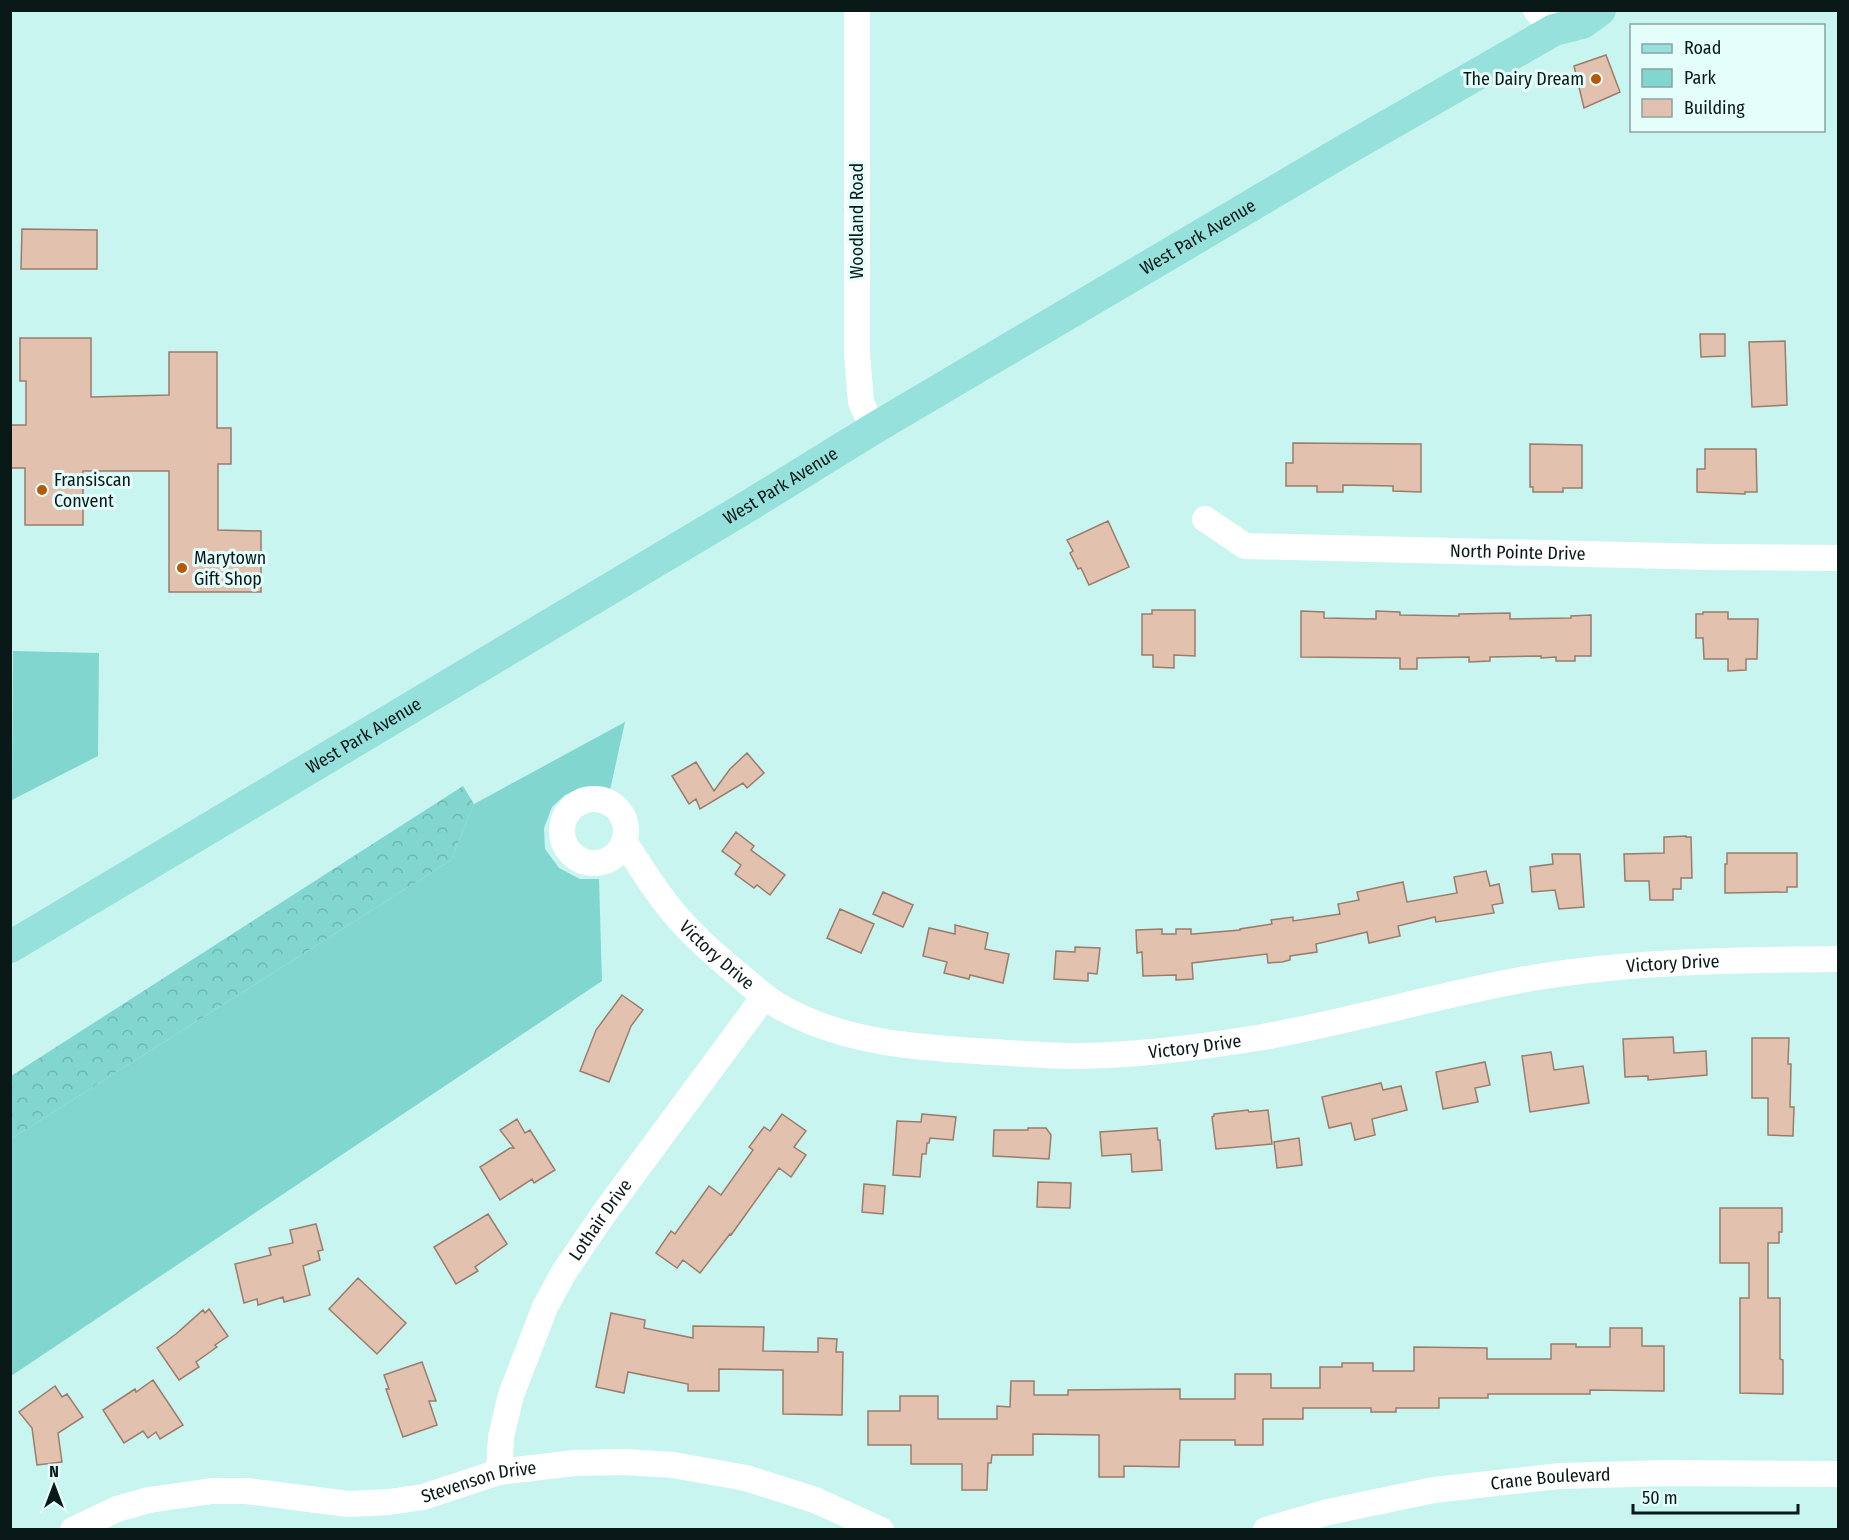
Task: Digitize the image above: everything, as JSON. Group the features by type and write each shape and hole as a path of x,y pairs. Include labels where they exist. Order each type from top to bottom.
{"main road":[{"name":"West Park Avenue","path":"10,946 740,511 873,429 990,362 1345,150 1551,17 1581,23 1600,10"}],"street":[{"name":"Woodland Road","path":"857,10 857,354 861,402 873,429"},
{"name":"North Pointe Drive","path":"1205,519 1245,546 1839,558"},
{"name":"Victory Drive","path":"624,842 665,902 690,931 714,955 764,997 790,1013 825,1028 889,1044 920,1048 1064,1055 1115,1055 1265,1036 1529,979 1592,969 1725,961 1839,960"},
{"name":"Lothair Drive","path":"499,1472 501,1437 511,1395 545,1306 605,1212 764,997"},
{"name":"Stevenson Drive","path":"73,1530 127,1506 149,1500 212,1491 247,1491 348,1504 389,1502 423,1497 499,1472 575,1463 624,1462 673,1465 746,1478 815,1500 881,1530"},
{"name":"Crane Boulevard","path":"1266,1530 1328,1512 1434,1490 1560,1476 1668,1473 1839,1474"}],"green space":[{"path":"13,651 99,653 98,756 12,800"},
{"path":"625,722 610,790 583,788 565,795 552,807 544,828 545,849 559,868 580,879 599,879 602,981 11,1376 11,1139 451,860 474,804"},
{"path":"463,786 474,804 451,860 11,1139 11,1076"}],"building":[{"name":"The Dairy Dream","path":"1606,55 1620,92 1584,108 1574,66"},
{"path":"22,229 97,230 97,269 21,269"},
{"path":"1700,334 1725,334 1725,356 1701,357"},
{"path":"20,338 91,338 91,397 169,395 169,352 217,352 217,428 231,428 231,464 218,464 218,530 261,531 261,592 169,592 169,471 83,471 83,525 25,525 25,468 10,468 10,425 26,425 26,381 20,381"},
{"path":"1785,341 1787,405 1752,407 1749,342"},
{"path":"1293,443 1421,444 1421,492 1393,491 1393,486 1343,485 1343,492 1317,492 1317,486 1286,486 1286,463 1293,463"},
{"path":"1530,444 1582,445 1582,488 1563,488 1563,492 1533,492 1533,487 1530,487"},
{"path":"1705,449 1756,449 1757,492 1745,492 1745,494 1697,492 1697,469 1705,469"},
{"path":"1108,521 1129,567 1089,585 1081,568 1078,569 1070,553 1073,551 1067,540"},
{"path":"1152,610 1195,610 1195,656 1174,655 1174,668 1153,667 1153,655 1142,655 1142,614 1152,614"},
{"path":"1301,611 1324,612 1324,618 1376,619 1376,611 1400,612 1400,615 1459,616 1459,614 1510,613 1510,619 1571,618 1571,616 1591,615 1591,656 1575,656 1575,661 1556,661 1556,657 1541,658 1541,656 1490,657 1490,661 1469,662 1469,657 1417,658 1417,669 1400,669 1400,658 1301,657"},
{"path":"1703,612 1728,612 1728,619 1758,619 1757,659 1746,659 1746,670 1728,671 1728,659 1704,659 1703,638 1696,638 1696,614 1703,614"},
{"path":"747,753 764,773 747,788 743,783 700,809 696,799 689,804 672,776 696,762 714,791 730,769"},
{"path":"736,832 754,846 751,850 785,875 770,895 757,885 754,888 735,874 741,865 722,851"},
{"path":"1664,837 1691,837 1692,878 1681,878 1681,889 1673,889 1673,900 1650,900 1649,881 1625,881 1624,854 1664,853"},
{"path":"1727,853 1797,853 1797,887 1787,887 1787,892 1725,893"},
{"path":"1552,854 1580,854 1584,907 1559,909 1555,890 1532,892 1530,867 1553,864"},
{"path":"1486,871 1490,886 1499,884 1503,903 1492,905 1494,913 1436,922 1435,917 1398,926 1400,936 1369,943 1367,932 1316,944 1317,952 1290,956 1290,960 1282,962 1268,963 1267,954 1192,963 1193,979 1176,980 1176,975 1143,976 1142,952 1137,953 1136,930 1162,929 1162,934 1176,934 1176,929 1191,929 1191,934 1193,934 1240,930 1272,924 1271,920 1293,917 1293,921 1340,914 1338,904 1359,900 1357,892 1403,882 1407,902 1457,893 1454,877"},
{"path":"883,892 913,905 903,927 873,914"},
{"path":"840,909 874,924 861,953 827,938"},
{"path":"955,925 988,933 985,949 1009,954 1003,983 970,975 969,979 944,973 947,962 923,956 929,928 955,934"},
{"path":"1075,947 1100,948 1097,974 1088,973 1088,981 1054,979 1056,951 1075,952"},
{"path":"622,995 643,1010 631,1026 609,1082 580,1071 596,1030"},
{"path":"1673,1037 1674,1053 1706,1051 1707,1075 1648,1080 1648,1076 1625,1077 1623,1039"},
{"path":"1752,1038 1789,1038 1790,1107 1794,1107 1793,1136 1768,1135 1768,1098 1752,1098"},
{"path":"1551,1052 1554,1070 1583,1066 1589,1103 1530,1112 1522,1056"},
{"path":"1485,1062 1490,1085 1475,1088 1478,1102 1443,1109 1436,1072"},
{"path":"1381,1083 1383,1090 1401,1086 1407,1110 1372,1119 1375,1135 1355,1140 1351,1123 1329,1128 1322,1097"},
{"path":"1248,1110 1249,1112 1268,1110 1272,1144 1216,1149 1212,1117 1214,1114"},
{"path":"782,1114 806,1131 794,1147 806,1155 791,1177 779,1168 731,1235 700,1273 683,1260 677,1268 656,1253 671,1231 675,1234 709,1186 721,1195 753,1150 749,1147 764,1127 770,1131"},
{"path":"922,1114 956,1117 953,1140 930,1138 926,1154 922,1154 920,1177 893,1175 897,1121 921,1122"},
{"path":"517,1119 525,1133 530,1130 555,1170 534,1183 532,1179 500,1200 480,1167 510,1148 514,1148 500,1130"},
{"path":"1028,1128 1046,1128 1051,1135 1049,1159 993,1156 994,1130 1028,1130"},
{"path":"1157,1128 1162,1170 1132,1172 1131,1154 1102,1156 1100,1132"},
{"path":"1299,1138 1302,1165 1277,1168 1274,1142"},
{"path":"1038,1182 1071,1183 1070,1208 1037,1207"},
{"path":"864,1184 885,1186 883,1214 862,1212"},
{"path":"1720,1208 1782,1208 1782,1232 1779,1232 1779,1243 1768,1243 1768,1298 1780,1298 1780,1359 1783,1360 1783,1394 1740,1393 1740,1298 1749,1298 1749,1263 1720,1263"},
{"path":"488,1214 507,1244 475,1267 478,1271 456,1284 434,1247"},
{"path":"316,1224 323,1250 318,1251 320,1260 303,1266 310,1295 284,1302 283,1297 258,1305 257,1299 244,1303 235,1264 271,1255 269,1248 293,1243 290,1230"},
{"path":"358,1278 406,1323 377,1354 329,1309"},
{"path":"209,1309 228,1336 196,1362 199,1367 179,1380 157,1348 203,1310 205,1313"},
{"path":"611,1313 645,1320 644,1328 693,1338 693,1326 764,1327 763,1351 818,1352 818,1338 837,1339 836,1352 843,1352 842,1415 783,1414 783,1370 719,1369 719,1391 688,1391 688,1384 628,1372 624,1393 596,1387"},
{"path":"1610,1328 1642,1328 1642,1346 1664,1346 1664,1391 1590,1390 1590,1394 1488,1394 1488,1398 1439,1398 1439,1408 1396,1408 1396,1412 1371,1412 1371,1408 1303,1408 1303,1419 1263,1419 1263,1445 1235,1445 1235,1440 1180,1440 1179,1467 1124,1466 1124,1477 1099,1477 1099,1435 1033,1434 1033,1455 992,1455 991,1463 988,1463 987,1490 962,1490 962,1464 911,1464 911,1445 868,1445 868,1411 900,1411 900,1396 938,1396 938,1419 997,1419 997,1406 1010,1407 1011,1381 1034,1381 1034,1395 1068,1395 1068,1390 1180,1389 1180,1399 1235,1399 1235,1374 1271,1374 1271,1388 1320,1388 1320,1367 1342,1367 1342,1363 1373,1363 1373,1371 1414,1371 1414,1347 1487,1348 1487,1359 1551,1359 1551,1344 1610,1347"},
{"path":"422,1362 436,1401 429,1401 437,1425 403,1437 386,1389 389,1389 384,1375"},
{"path":"153,1380 183,1425 160,1439 156,1432 148,1438 143,1431 124,1443 103,1410"},
{"path":"55,1386 62,1397 67,1394 83,1417 58,1433 62,1462 37,1465 32,1428 19,1412"}],"place":[{"name":"The Dairy Dream","path":"1596,79"},
{"name":"Fransiscan Convent","path":"42,490"},
{"name":"Marytown Gift Shop","path":"182,568"}]}
